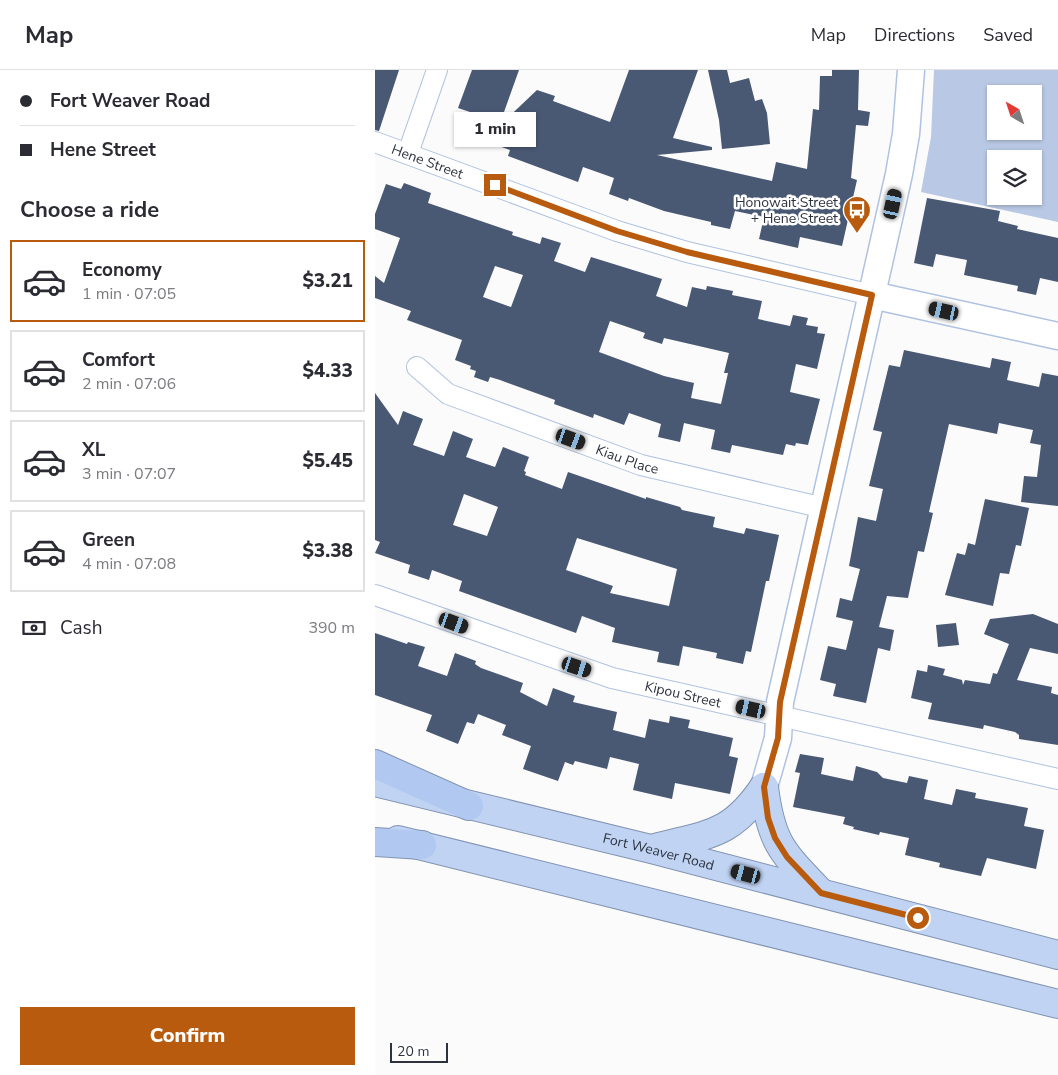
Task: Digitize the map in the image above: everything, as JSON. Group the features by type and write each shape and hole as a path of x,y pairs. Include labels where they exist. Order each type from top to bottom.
{"highway":[{"path":"375,764 469,806"},
{"name":"Fort Weaver Road","path":"375,782 651,849 1056,955"},
{"path":"651,849 720,831 742,816 764,787"},
{"path":"764,787 768,818 775,838 787,857 821,893"},
{"path":"375,834 1058,1004"},
{"path":"375,842 422,845"}],"street":[{"path":"408,153 437,70"},
{"path":"764,787 778,738 780,702 899,174 906,134 911,70"},
{"name":"Hene Street","path":"375,142 617,231 687,252 1058,336"},
{"name":"Kiau Place","path":"417,367 449,394 641,465 824,508"},
{"name":"Kipou Street","path":"375,595 612,678 1058,779"}],"shaded area":[{"path":"934,70 1058,70 1058,222 921,192 931,137"}],"building":[{"path":"375,70 399,70 379,131 375,130"},
{"path":"472,70 519,70 499,126 537,90 555,96 553,101 610,122 629,70 698,70 673,138 712,147 712,150 657,155 772,181 776,162 807,169 813,109 819,110 820,76 832,76 832,70 859,70 858,110 870,112 868,126 856,125 851,178 857,180 842,246 800,237 798,248 759,239 764,217 735,211 730,229 711,225 711,222 664,211 629,198 628,201 609,194 614,178 583,167 578,182 508,156 510,150 468,135 476,114 458,108"},
{"path":"708,70 727,70 730,83 749,78 755,101 762,99 767,113 770,144 722,149 719,120"},
{"path":"404,183 431,193 428,203 513,232 512,235 540,244 542,237 561,243 554,261 585,272 591,257 662,279 656,296 687,307 692,287 706,290 707,286 733,291 732,295 762,301 758,319 790,326 793,315 808,318 806,325 818,327 817,333 825,334 817,369 796,364 790,392 820,399 808,445 796,443 795,446 786,444 783,455 732,445 730,453 711,449 715,430 684,423 680,442 658,437 661,424 629,413 624,425 594,414 593,418 554,404 555,400 500,380 490,377 488,382 474,377 476,371 470,369 471,366 455,360 462,340 407,320 411,311 375,298 375,276 384,283 400,238 375,229 375,214 386,184 401,189","holes":["495,266 523,275 511,307 483,297","610,321 645,333 643,338 662,344 664,338 729,353 724,373 728,373 721,404 691,398 694,383 664,376 599,352"]},
{"path":"927,198 1000,211 998,221 1018,226 1017,229 1058,238 1058,282 1040,278 1036,295 1017,291 1018,286 964,275 967,260 936,254 933,267 914,263"},
{"path":"904,350 990,368 992,358 1011,362 1007,380 1039,387 1042,373 1058,376 1058,506 1021,502 1024,476 1037,477 1041,445 1030,443 1033,430 999,423 997,434 949,424 929,512 933,513 924,552 918,551 908,598 887,596 879,627 894,630 890,651 878,648 866,703 833,696 836,684 820,680 828,646 846,650 853,621 836,617 840,598 852,601 860,569 849,566 858,517 876,521 883,489 869,486 882,432 873,430 889,365 900,367"},
{"path":"375,393 398,425 403,411 423,419 413,445 444,456 453,431 473,439 466,457 495,467 503,447 529,457 524,471 526,472 525,475 562,489 568,472 646,499 646,497 680,507 682,510 715,517 713,527 744,534 746,528 779,535 769,581 766,581 751,652 746,651 743,664 716,658 717,653 683,646 679,666 657,662 659,652 612,642 615,628 582,616 576,633 459,591 462,581 432,570 429,580 408,573 410,565 375,553 380,542 375,540","holes":["464,494 498,507 487,536 453,525","577,538 677,569 669,606 610,593 613,586 566,570"]},
{"path":"985,499 1029,508 1021,546 1016,545 1009,574 1000,573 993,606 945,595 957,553 965,555 968,543 975,545"},
{"path":"1033,614 1058,624 1058,654 1030,648 1017,680 1052,687 1051,693 1058,695 1058,745 1019,739 1019,735 1015,732 984,725 983,729 928,719 932,703 911,698 917,670 927,672 928,665 945,669 943,675 962,680 963,685 965,680 990,684 993,673 997,674 1009,644 984,634 990,619"},
{"path":"956,623 959,645 938,647 936,625"},
{"path":"375,633 407,644 408,642 425,647 418,666 447,676 455,653 476,661 475,664 481,668 523,683 520,692 547,706 553,688 575,696 573,702 617,712 613,730 645,738 649,719 669,723 670,716 690,720 688,728 733,738 729,756 738,758 730,794 675,783 672,799 633,790 639,764 610,757 607,769 575,761 573,765 565,762 558,781 523,769 531,746 502,735 506,725 478,714 474,724 467,722 458,744 426,731 432,715 375,695"},
{"path":"800,754 824,758 821,774 853,781 856,766 877,772 883,778 907,783 909,776 928,780 924,799 952,805 956,789 976,793 975,798 1028,808 1024,826 1044,830 1036,869 987,858 981,876 939,867 940,863 905,855 909,838 880,832 879,835 853,829 854,827 843,824 845,817 793,807 800,773 795,772"}],"place":[{"name":"Honowait Street + Hene Street","path":"857,234"}],"route":[{"path":"495,185 617,231 687,252 872,295 780,702 778,738 764,787 768,818 775,838 787,857 821,893 918,918"}]}
